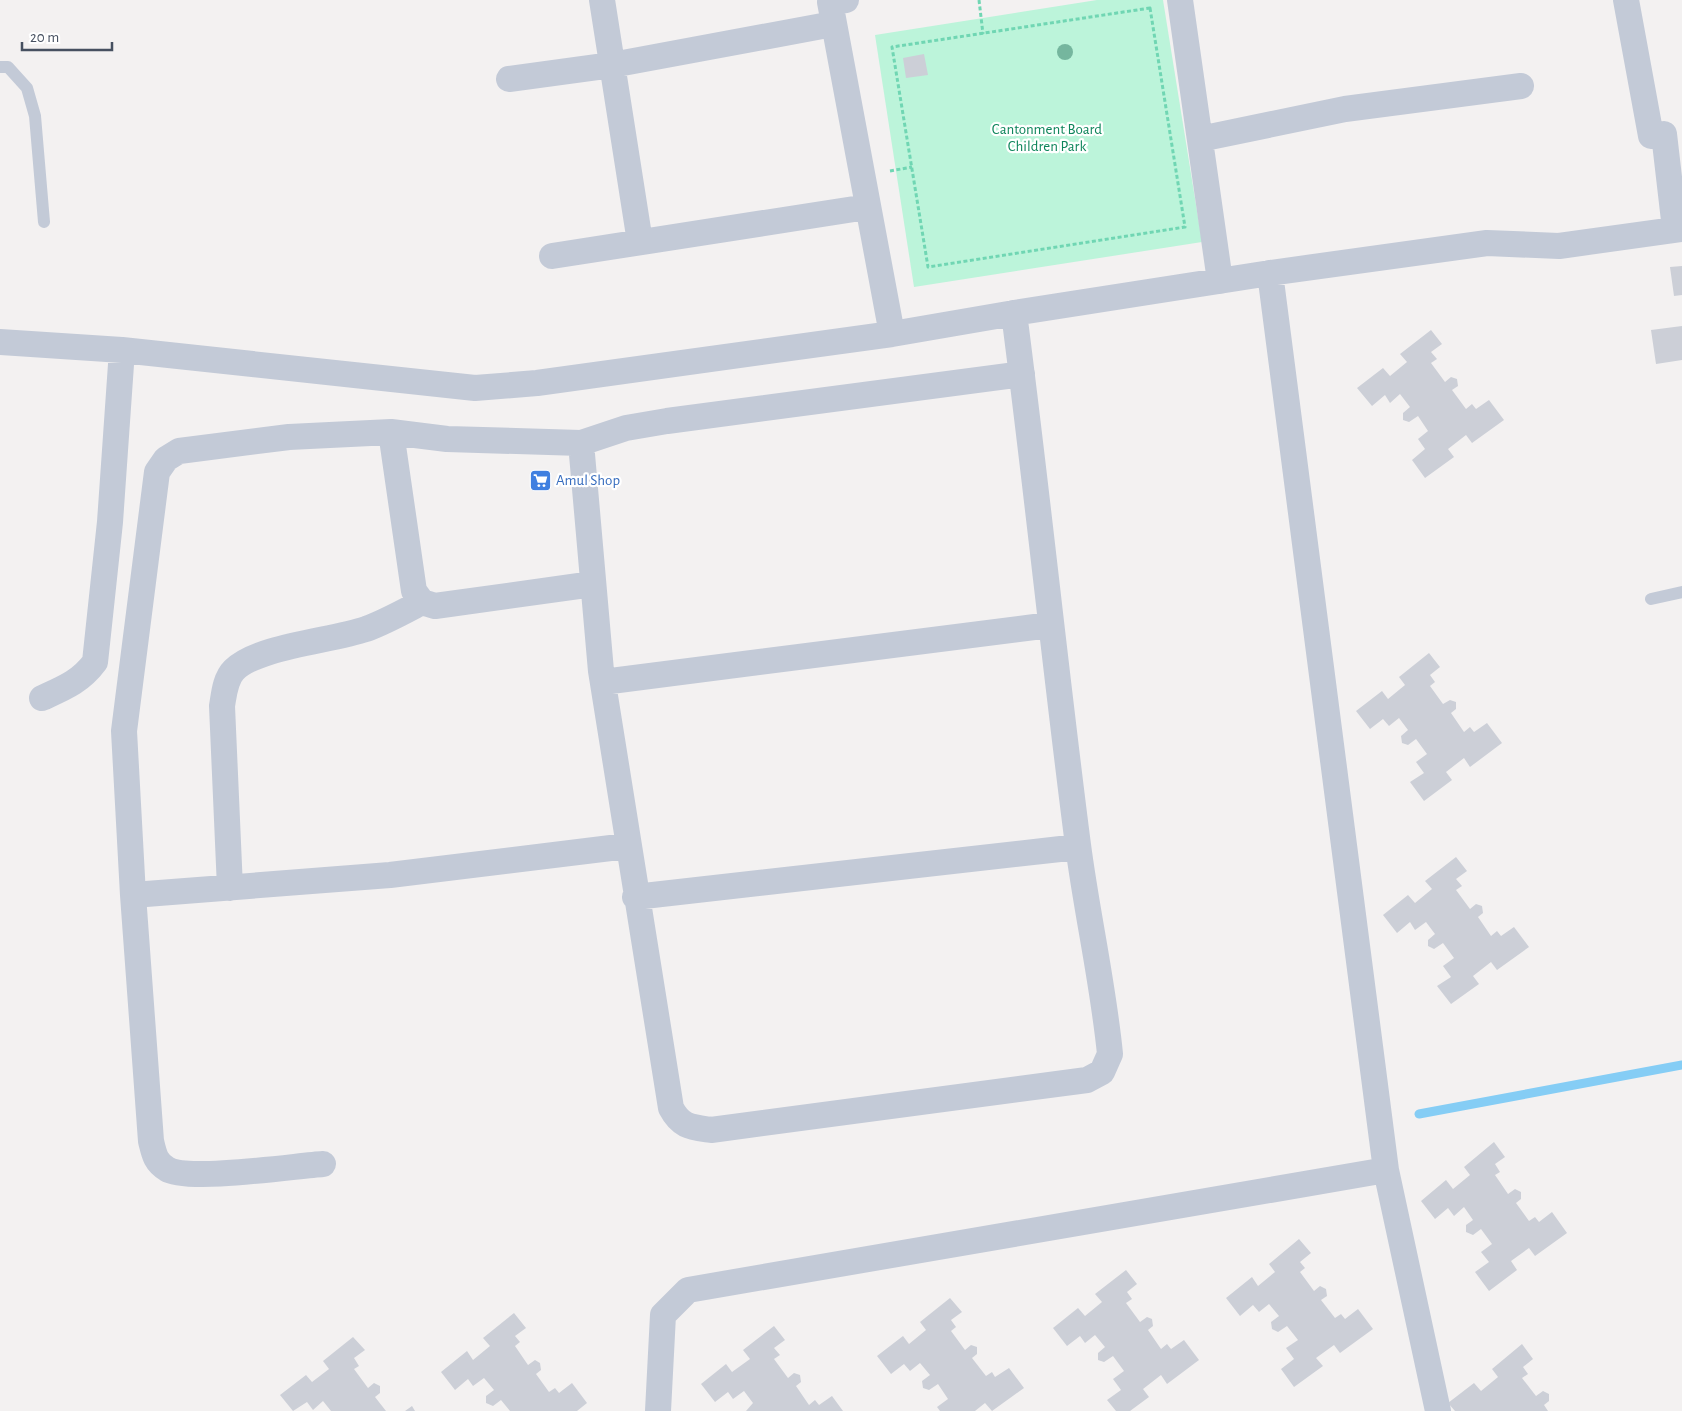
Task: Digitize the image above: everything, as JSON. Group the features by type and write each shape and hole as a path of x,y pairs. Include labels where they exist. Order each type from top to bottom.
{"street":[{"path":"602,0 640,242"},
{"path":"1180,0 1220,281"},
{"path":"0,342 122,350 475,388 537,383 892,334 1014,312 1270,273 1487,243 1559,246 1678,229 1664,134 1652,136 1626,0"},
{"path":"509,79 612,65 835,7 867,208 892,334"},
{"path":"1200,139 1345,109 1522,86"},
{"path":"552,256 867,208"},
{"path":"1270,273 1386,1170 1438,1411"},
{"path":"581,443 603,682 635,897 671,1108 678,1121 694,1128 711,1130 1087,1080 1102,1072 1110,1054 1078,847 1014,312"},
{"path":"42,698 74,684 84,676 95,662 110,522 122,350"},
{"path":"323,1164 194,1174 168,1170 155,1159 151,1141 133,895 124,731 157,472 166,459 180,451 289,438 391,432 447,439 581,443 626,428 667,421 1022,374"},
{"path":"391,432 414,591 422,602 435,606 593,584"},
{"path":"230,888 222,706 226,686 233,671 246,660 268,652 366,629 422,602"},
{"path":"603,682 1050,625"},
{"path":"133,895 390,875 627,846"},
{"path":"635,897 1078,847"},
{"path":"658,1411 663,1315 688,1290 1386,1170"}],"lane":[{"path":"0,67 8,67 27,88 35,116 44,222"},
{"path":"1651,599 1682,592"}],"path":[{"path":"979,0 983,34"},
{"path":"1150,8 1185,227 928,267 892,47 983,34 1150,8"}],"green space":[{"name":"Cantonment Board Children Park","path":"1097,0 1163,0 1202,242 914,287 875,35"}],"building":[{"path":"924,54 928,75 906,78 903,58"},
{"path":"1682,266 1682,295 1674,296 1670,267"},
{"path":"1682,326 1682,360 1656,364 1651,330"},
{"path":"1431,330 1442,344 1431,352 1437,359 1431,363 1445,382 1451,377 1457,379 1458,386 1452,390 1466,409 1472,404 1476,409 1489,400 1504,420 1472,443 1466,435 1448,449 1454,457 1425,478 1412,460 1425,449 1418,439 1428,431 1418,416 1409,422 1403,420 1403,413 1410,407 1400,394 1390,403 1385,395 1372,406 1357,388 1383,368 1390,376 1407,362 1400,354"},
{"path":"1429,653 1440,667 1430,675 1435,682 1430,686 1443,704 1450,700 1456,702 1456,709 1451,713 1464,732 1470,727 1474,732 1487,723 1502,743 1470,767 1464,758 1446,772 1452,780 1424,801 1410,782 1424,773 1416,762 1427,754 1416,739 1408,745 1402,743 1401,736 1408,730 1399,718 1389,726 1383,719 1370,729 1356,711 1382,691 1388,699 1405,685 1399,677"},
{"path":"1456,857 1467,871 1456,879 1462,886 1456,890 1470,909 1476,904 1482,906 1483,913 1478,917 1491,936 1497,931 1501,936 1514,927 1529,947 1497,970 1491,962 1473,976 1479,984 1451,1004 1437,986 1451,977 1443,966 1454,958 1443,943 1434,949 1428,946 1428,940 1435,934 1426,922 1415,930 1410,922 1397,933 1383,915 1408,895 1415,903 1432,889 1425,881"},
{"path":"1494,1142 1505,1157 1495,1164 1500,1172 1495,1175 1508,1194 1515,1189 1521,1192 1521,1199 1516,1203 1529,1221 1535,1217 1539,1222 1552,1212 1567,1233 1535,1256 1529,1248 1511,1261 1517,1270 1489,1291 1475,1272 1489,1262 1481,1252 1492,1244 1481,1229 1473,1235 1466,1232 1466,1225 1473,1220 1464,1207 1454,1216 1448,1208 1435,1219 1421,1201 1446,1180 1453,1189 1470,1175 1464,1167"},
{"path":"1299,1239 1311,1253 1300,1262 1305,1268 1300,1272 1314,1291 1320,1286 1326,1289 1327,1296 1321,1300 1335,1318 1341,1314 1345,1319 1358,1309 1373,1329 1340,1353 1334,1345 1316,1358 1323,1366 1294,1387 1281,1369 1294,1359 1286,1348 1298,1340 1287,1326 1278,1332 1272,1329 1271,1322 1279,1316 1269,1304 1259,1312 1253,1305 1240,1316 1226,1298 1252,1277 1258,1286 1275,1272 1269,1264"},
{"path":"1126,1270 1137,1284 1127,1292 1132,1299 1126,1303 1140,1322 1147,1317 1152,1319 1153,1326 1148,1330 1161,1349 1167,1344 1171,1349 1184,1340 1199,1360 1167,1384 1161,1375 1143,1389 1149,1397 1130,1411 1116,1411 1107,1400 1121,1390 1113,1379 1124,1371 1113,1356 1104,1362 1098,1360 1098,1353 1105,1347 1095,1335 1085,1343 1080,1336 1067,1346 1053,1328 1078,1308 1085,1316 1102,1302 1095,1294"},
{"path":"950,1298 962,1312 951,1320 956,1327 951,1331 965,1350 971,1345 977,1347 977,1354 972,1358 986,1376 992,1372 995,1377 1009,1368 1024,1388 992,1411 985,1403 975,1411 940,1411 937,1407 948,1399 938,1384 929,1390 923,1388 922,1381 930,1375 920,1363 910,1371 904,1364 891,1374 877,1356 903,1336 909,1344 926,1330 920,1322"},
{"path":"514,1313 526,1328 515,1336 520,1342 515,1346 528,1365 535,1360 540,1363 541,1370 536,1374 549,1392 555,1388 559,1393 572,1383 587,1403 577,1411 510,1411 501,1400 493,1406 486,1403 486,1396 494,1390 484,1378 473,1386 468,1379 455,1390 441,1372 467,1351 473,1360 490,1346 483,1338"},
{"path":"774,1326 785,1340 774,1348 780,1355 774,1359 788,1378 794,1373 800,1375 801,1382 796,1386 809,1405 815,1400 819,1405 832,1396 843,1411 746,1411 753,1403 744,1391 733,1399 728,1392 715,1402 701,1384 726,1364 732,1372 750,1359 743,1350"},
{"path":"353,1337 365,1350 354,1358 359,1366 354,1369 368,1388 374,1383 380,1386 380,1393 375,1397 386,1411 331,1411 323,1401 313,1410 307,1402 293,1411 280,1395 306,1375 312,1382 329,1369 323,1361"},
{"path":"1522,1344 1533,1359 1523,1367 1528,1374 1522,1378 1536,1396 1543,1391 1549,1394 1549,1401 1544,1405 1548,1411 1455,1411 1448,1403 1474,1383 1481,1391 1498,1377 1492,1369"},
{"path":"412,1406 415,1411 405,1411"}],"waterway":[{"path":"1419,1114 1682,1065"}],"place":[{"name":"Amul Shop","path":"540,480"}]}
